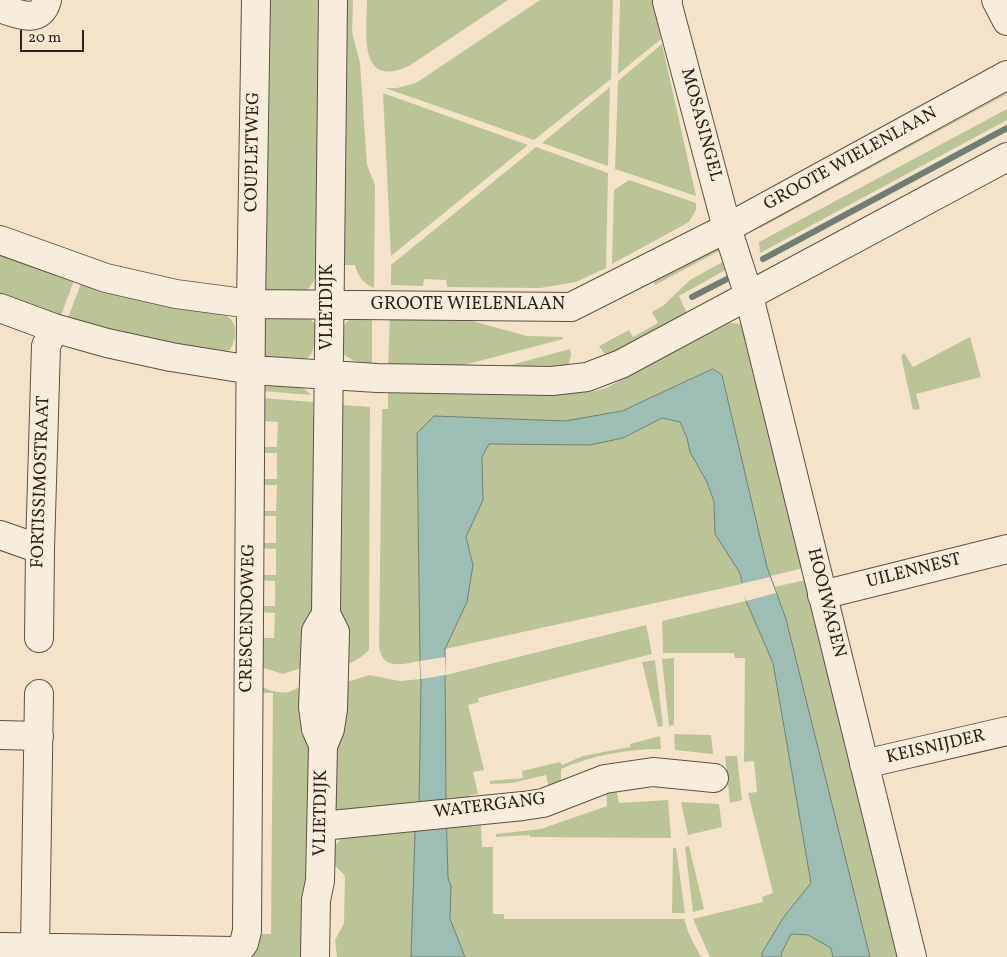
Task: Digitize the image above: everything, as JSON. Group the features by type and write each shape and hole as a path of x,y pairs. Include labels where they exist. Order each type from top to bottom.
{"street":[{"name":"COUPLETWEG","path":"251,304 253,281 256,0"},
{"name":"VLIETDIJK","path":"315,957 316,900 320,881 323,746 316,729 313,692 316,631 326,614 328,305 333,0"},
{"name":"MOSASINGEL","path":"668,0 731,239"},
{"path":"996,0 1007,20"},
{"path":"0,8 19,16 30,16 43,7"},
{"name":"GROOTE WIELENLAAN","path":"0,240 106,278 176,294 251,304 571,307 731,239 1007,75"},
{"path":"0,308 54,328 107,343 171,357 252,370 377,378 552,380 587,377 622,364 1007,157"},
{"name":"HOOIWAGEN","path":"731,239 748,296 844,675 912,957"},
{"name":"CRESCENDOWEG","path":"35,948 233,951 239,950 244,943 247,931 251,304"},
{"name":"FORTISSIMOSTRAAT","path":"39,638 46,346 54,328"},
{"path":"0,535 40,549"},
{"name":"UILENNEST","path":"822,594 1007,548"},
{"path":"0,947 35,948 39,694"},
{"name":"KEISNIJDER","path":"864,764 1007,731"},
{"path":"0,736 39,736"},
{"name":"WATERGANG","path":"322,826 543,803 605,779 653,772 714,778"},
{"name":"VLIETDIJK","path":"320,881 326,899 330,957"}],"green space":[{"path":"268,0 323,0 320,263 315,279 306,292 277,297 266,290 264,267"},
{"path":"342,0 353,0 352,32 360,63 367,165 375,185 374,288 362,279 355,265 344,265 342,262"},
{"path":"367,0 508,0 409,66 392,71 380,70 373,64 368,53"},
{"path":"540,0 613,0 611,79 534,140 385,88 397,88 416,83"},
{"path":"620,0 652,0 661,39 618,74"},
{"path":"662,44 696,196 615,169 618,81"},
{"path":"1007,83 1007,94 760,228 757,218"},
{"path":"610,87 608,166 542,143"},
{"path":"383,93 528,145 391,256"},
{"path":"1007,109 1007,120 760,253 759,242"},
{"path":"536,147 608,173 606,268 576,282 540,288 447,287 446,280 424,279 423,286 391,285 391,265"},
{"path":"629,180 696,203 696,210 689,222 612,264 614,190"},
{"path":"0,248 76,275 59,321 0,299"},
{"path":"719,249 719,251 655,285 650,276 673,263"},
{"path":"726,260 729,268 679,296 687,313 733,289 611,356 605,354 599,346 629,330 633,337 658,323 652,312 664,305 690,280"},
{"path":"83,278 224,309 223,315 232,320 235,330 230,350 222,352 222,358 66,323"},
{"path":"270,314 309,318 315,324 315,339 310,356 305,360 298,361 265,357 262,351 264,320"},
{"path":"390,314 446,314 527,336 563,337 563,339 441,371 388,370"},
{"path":"356,317 372,317 372,365 354,361 343,354 342,340 343,330 347,322"},
{"path":"729,323 746,324 804,568 770,576 722,375 713,369 622,411 565,421 435,416 417,433 420,661 394,664 385,660 381,655 379,647 382,409 388,409 388,390 590,392 606,388"},
{"path":"970,337 981,377 916,394 920,409 913,410 901,356 904,353 913,367"},
{"path":"570,349 571,355 568,366 557,374 489,371"},
{"path":"267,380 296,385 311,395 262,391"},
{"path":"262,398 313,402 313,415 317,417 314,605 307,666 283,674 258,666 258,638 274,638 275,613 259,612 259,606 275,606 275,581 260,580 260,575 276,575 276,549 260,548 260,543 276,543 276,516 261,516 261,511 276,511 277,485 262,485 262,479 277,479 277,453 262,453 262,447 277,447 278,422 262,421"},
{"path":"342,405 370,407 369,649 356,660 341,666 336,613"},
{"path":"662,418 680,422 687,438 690,452 707,482 714,502 715,534 740,573 742,584 445,649 467,602 473,565 466,537 483,500 482,458 489,444 590,445 623,438"},
{"path":"810,579 907,957 870,957 786,619 774,587"},
{"path":"746,601 773,663 811,883 783,918 762,953 762,957 710,957 693,919 763,902 762,897 773,893 748,793 757,792 754,761 744,762 745,658 735,658 734,653 663,653 662,621"},
{"path":"646,625 652,654 478,698 479,702 468,705 484,770 473,772 478,794 470,795 467,802 446,804 446,675"},
{"path":"674,658 674,725 669,726 662,659"},
{"path":"655,660 663,726 658,727 642,662"},
{"path":"369,675 400,681 421,679 419,808 344,814 332,805 333,739 344,683"},
{"path":"301,686 311,734 308,957 242,957 255,934 271,934 273,693 258,693 262,687 272,691 286,692"},
{"path":"674,734 711,735 713,754 675,750"},
{"path":"660,736 661,749 635,750 610,754 561,769 561,786 549,789 546,775 512,783 490,784 490,781 523,778 522,771 560,762 562,765 583,756 630,747 630,744"},
{"path":"725,756 737,756 742,800 730,803"},
{"path":"616,788 619,803 668,800 671,838 530,837 529,835 496,837 496,834 541,829 607,806 606,790"},
{"path":"681,802 719,804 722,827 688,835"},
{"path":"447,823 472,823 473,827 481,825 482,847 493,847 493,914 504,914 504,919 684,919 689,934 701,957 465,957 450,919 451,886 448,878"},
{"path":"416,826 411,957 337,957 335,940 344,923 345,876 332,862 333,851 336,845 344,837"},
{"path":"689,846 704,909 693,912 685,847"},
{"path":"673,848 676,848 685,913 672,913"},
{"path":"791,934 807,935 832,948 833,957 781,957"}],"water":[{"path":"713,369 722,375 767,567 786,619 870,957 833,957 831,948 808,935 791,934 781,957 762,957 762,953 783,918 811,883 773,663 746,601 740,573 715,534 714,502 707,482 690,452 687,438 680,422 662,418 623,438 590,445 489,444 482,457 483,500 466,537 473,565 467,602 445,649 446,804 448,878 451,886 450,919 465,957 411,957 415,833 419,808 421,679 417,433 434,416 565,421 622,411"}],"pier":[{"path":"770,577 776,593 746,601 740,584"},
{"path":"445,657 446,675 421,679 420,661"}],"waterway":[{"path":"763,259 1007,128"},
{"path":"692,297 727,279"}]}
